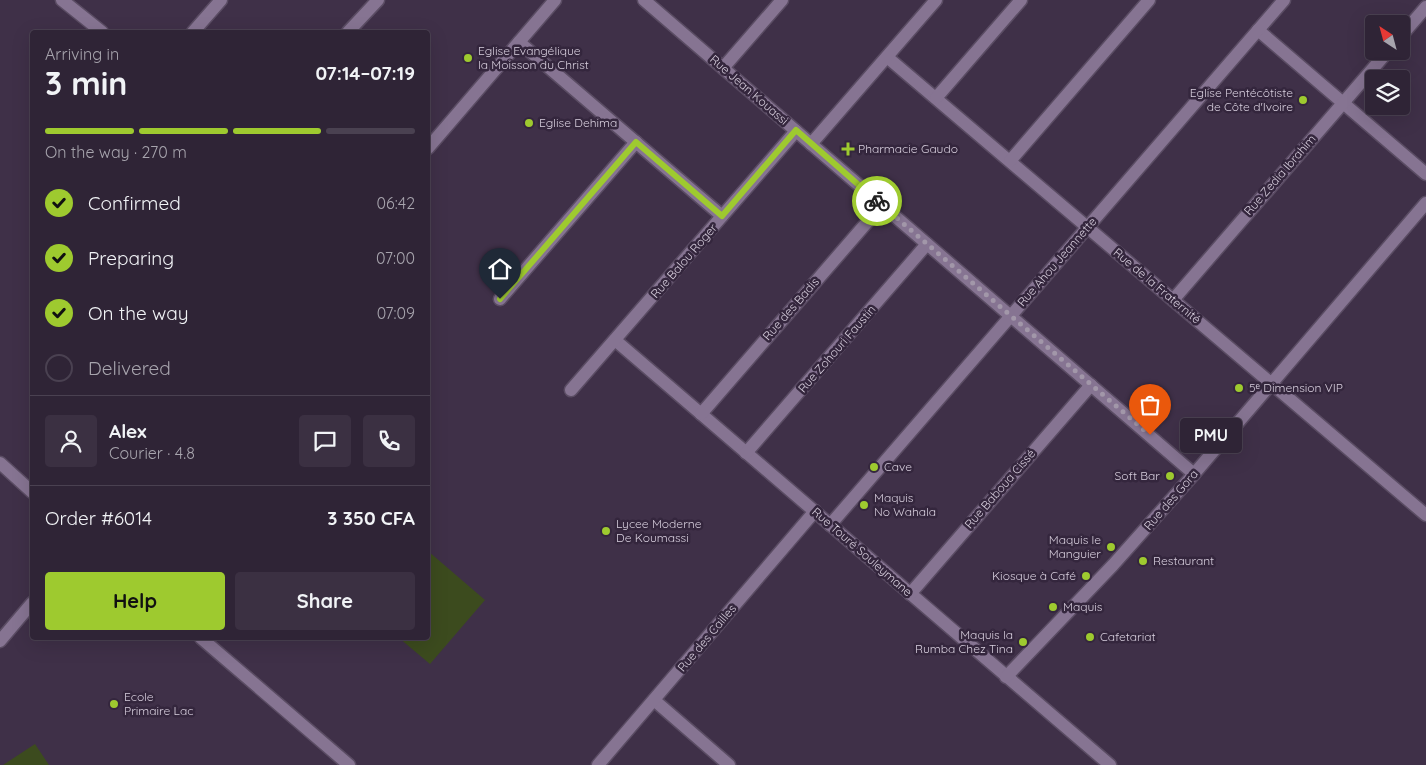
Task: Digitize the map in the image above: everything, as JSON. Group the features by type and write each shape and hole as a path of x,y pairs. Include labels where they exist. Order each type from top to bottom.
{"street":[{"path":"63,0 100,30"},
{"path":"195,30 221,0"},
{"path":"350,30 378,0"},
{"path":"430,146 556,0"},
{"name":"Rue Jean Kouassi","path":"644,0 1194,474"},
{"path":"723,68 782,0"},
{"path":"811,144 936,0"},
{"path":"936,98 1021,0"},
{"path":"1010,161 1150,0"},
{"name":"Rue Ahou Jeannette","path":"830,525 1284,0"},
{"path":"1410,26 1426,7"},
{"path":"1258,30 1426,174"},
{"path":"519,42 722,216"},
{"name":"Rue de la Fraternité","path":"887,57 1426,515"},
{"name":"Rue Zedia Ibrahim","path":"1173,300 1380,60"},
{"name":"Rue Balou Roger","path":"571,390 796,130"},
{"path":"500,299 636,142"},
{"name":"Rue des Gora","path":"1006,677 1113,565 1194,474 1270,382 1426,203"},
{"name":"Rue des Badis","path":"700,414 882,204"},
{"name":"Rue Zohouri Faustin","path":"746,453 927,244"},
{"name":"Rue Touré Souleymane","path":"615,340 1110,765"},
{"name":"Rue Baboua Cissé","path":"910,594 1091,385"},
{"path":"0,463 30,490"},
{"name":"Rue des Cailles","path":"598,765 815,511"},
{"path":"0,641 30,606"},
{"path":"203,640 349,765"},
{"path":"654,700 729,765"}],"green space":[{"path":"430,553 485,600 430,664 401,640 430,640"},
{"path":"35,744 49,765 3,765"}],"way so far":[{"path":"877,201 1150,435"}],"place":[{"name":"Eglise Evangélique la Moisson du Christ","path":"468,58"},
{"name":"Eglise Pentécôtiste de Côte d'Ivoire","path":"1303,100"},
{"name":"Eglise Dehima","path":"529,123"},
{"name":"Pharmacie Gaudo","path":"848,149"},
{"name":"5ᵉ Dimension VIP","path":"1239,388"},
{"name":"PMU","path":"1150,435"},
{"name":"Cave","path":"874,467"},
{"name":"Soft Bar","path":"1170,476"},
{"name":"Maquis No Wahala","path":"864,505"},
{"name":"Lycee Moderne De Koumassi","path":"606,531"},
{"name":"Maquis le Manguier","path":"1111,547"},
{"name":"Restaurant","path":"1143,561"},
{"name":"Kiosque à Café","path":"1086,576"},
{"name":"Maquis","path":"1053,607"},
{"name":"Cafetariat","path":"1090,637"},
{"name":"Maquis la Rumba Chez Tina","path":"1023,642"},
{"name":"Ecole Primaire Lac","path":"114,704"}],"route":[{"path":"500,299 636,142 722,216 796,130 877,201"}]}
